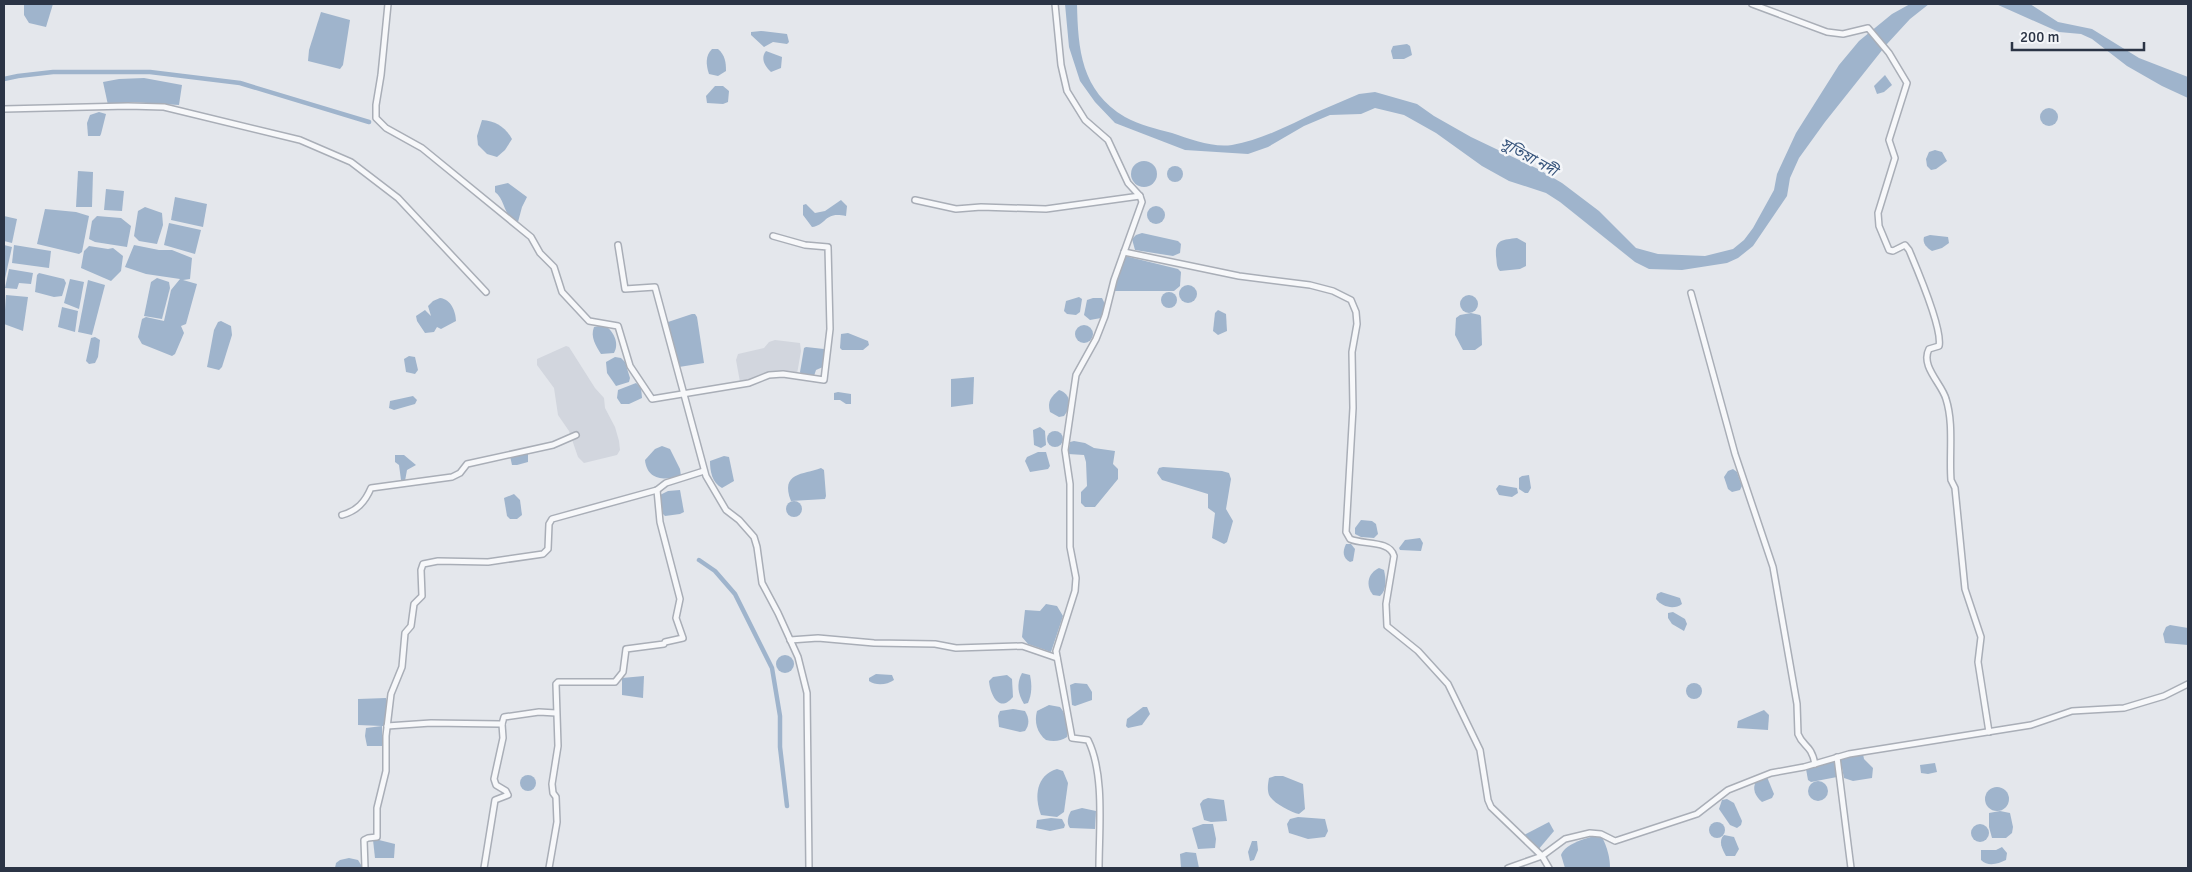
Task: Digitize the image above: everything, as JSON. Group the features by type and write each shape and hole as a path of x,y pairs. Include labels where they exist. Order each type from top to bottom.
{"street":[{"path":"388,4 376,118 386,128 422,148 531,238 540,253 554,267 562,292 589,321 618,326 630,366 652,399 749,383 769,376 784,374 824,380 830,329 828,247 805,245 773,236"},
{"path":"1055,4 1061,65 1067,91 1085,120 1108,140 1128,183 1140,196 1142,202 1114,280 1105,316 1096,338 1076,375 1065,450 1070,484 1070,548 1076,578 1075,591 1056,651 1072,738 1088,740 1093,750 1100,797 1099,868"},
{"path":"1752,4 1827,32 1843,34 1868,28 1889,53 1907,82 1889,140 1895,158 1878,213 1888,250 1894,251 1905,244 1909,250 1939,335 1939,346 1929,349 1926,355 1930,368 1946,398 1951,480 1955,488 1965,589 1981,637 1978,662 1989,732"},
{"path":"4,109 128,106 164,108 300,140 351,162 398,198 486,292"},
{"path":"914,200 956,209 981,207 1046,209 1140,196"},
{"path":"618,245 625,289 654,287 704,471 726,510 739,520 754,537 762,583 798,658 807,694 809,868"},
{"path":"1124,252 1239,276 1310,285 1333,291 1351,300 1356,312 1357,324 1352,352 1353,408 1346,532 1350,539 1356,542 1389,547 1393,552 1394,556 1386,604 1387,626 1418,651 1448,684 1480,750 1488,800 1491,807 1542,856 1549,868"},
{"path":"1691,293 1735,454 1769,554 1794,685 1798,734 1800,740 1811,750 1815,764"},
{"path":"342,515 352,512 364,503 371,488 452,477 460,473 467,464 553,445 576,435"},
{"path":"365,868 364,840 377,837 378,832 377,808 386,771 384,762 391,694 403,661 405,633 412,623 414,603 422,596 423,564 438,561 488,562 543,554 548,549 549,524 552,519 657,490 666,483 704,471"},
{"path":"549,868 557,822 556,797 553,793 552,784 558,746 556,713 558,682 615,682 623,672 626,649 664,644 665,642 683,638 676,618 680,599 660,522 657,490"},
{"path":"790,640 818,638 874,643 926,643 964,648 1022,646 1057,658"},
{"path":"1508,868 1542,856 1558,843 1573,836 1590,833 1601,834 1615,841 1676,822 1697,814 1728,790 1782,770 1815,764 1838,757 2032,725 2072,712 2124,708 2164,696 2188,684"},
{"path":"484,868 495,800 508,795 506,791 496,785 494,778 503,738 502,724 504,716 539,712 556,713"},
{"path":"387,726 431,723 502,724"},
{"path":"1838,757 1851,868"}],"shaded area":[{"path":"775,340 800,343 801,351 797,374 788,372 766,374 740,382 736,360 738,354 764,348 769,342"},
{"path":"566,346 569,347 595,388 604,398 605,408 615,427 619,441 620,450 617,455 584,463 578,457 569,431 558,415 554,388 537,365 537,359"}],"water":[{"path":"24,4 53,4 46,27 29,23 24,15"},
{"path":"1065,4 1077,4 1081,53 1091,82 1110,107 1136,122 1202,142 1225,146 1265,136 1359,94 1375,92 1417,104 1471,137 1538,169 1562,183 1599,211 1636,248 1658,254 1705,256 1733,249 1744,240 1753,228 1774,190 1777,174 1796,133 1839,65 1859,41 1892,14 1910,4 1929,4 1910,19 1887,44 1825,122 1799,158 1790,178 1787,196 1753,246 1738,258 1727,263 1682,270 1649,269 1635,262 1546,193 1509,181 1482,166 1436,133 1404,115 1375,108 1361,114 1330,115 1304,126 1268,147 1248,154 1185,150 1115,123 1095,102 1080,81 1069,47"},
{"path":"1996,4 2030,4 2058,22 2092,29 2139,58 2188,77 2188,98 2127,66 2092,39 2081,34 2059,32"},
{"path":"321,12 350,20 343,65 340,69 308,61 309,50"},
{"path":"761,31 787,34 789,42 787,44 773,42 764,47 751,35 751,32"},
{"path":"1407,44 1410,46 1412,55 1404,59 1393,59 1391,51 1393,46"},
{"path":"712,49 718,49 724,56 726,71 718,76 709,74 707,67 707,58"},
{"path":"766,51 782,57 781,68 771,72 769,70 763,59"},
{"path":"1885,75 1892,85 1884,92 1877,94 1874,86"},
{"path":"144,78 182,85 179,105 131,102 108,105 103,82"},
{"path":"715,86 723,86 729,91 728,102 723,104 707,103 706,96"},
{"path":"2049,108 2055,111 2058,117 2055,123 2049,126 2043,123 2040,117 2043,111"},
{"path":"99,112 106,114 101,134 100,136 88,136 87,123 90,115"},
{"path":"482,120 500,125 512,139 505,150 497,157 487,154 478,145 477,136"},
{"path":"1935,150 1942,152 1947,161 1936,169 1931,170 1927,166 1926,159 1929,152"},
{"path":"1144,161 1153,165 1157,174 1153,183 1144,187 1135,183 1131,174 1135,165"},
{"path":"1175,166 1183,174 1175,182 1167,174"},
{"path":"78,171 93,172 92,207 76,207"},
{"path":"508,183 527,197 518,222 510,217 499,195 495,192 495,186"},
{"path":"106,189 124,191 122,211 104,210"},
{"path":"175,197 207,204 203,227 171,220"},
{"path":"841,200 847,206 846,216 834,215 821,224 812,227 803,215 803,205 806,204 815,213 825,211"},
{"path":"1156,206 1162,209 1165,215 1162,221 1156,224 1150,221 1147,215 1150,209"},
{"path":"145,207 162,213 163,225 157,244 139,241 134,236 138,211"},
{"path":"45,209 76,212 89,216 82,252 79,254 37,244"},
{"path":"4,216 17,219 12,243 4,241"},
{"path":"97,216 121,218 131,226 127,247 95,242 89,239 92,221"},
{"path":"169,223 201,230 195,254 164,245"},
{"path":"1142,233 1178,241 1181,244 1180,253 1173,256 1135,250 1132,239"},
{"path":"1930,235 1948,237 1949,243 1942,248 1932,251 1924,243 1924,237"},
{"path":"1517,238 1526,243 1526,266 1520,269 1500,271 1497,266 1496,256 1498,243"},
{"path":"4,245 12,247 4,283"},
{"path":"14,245 51,251 49,268 12,263"},
{"path":"134,245 159,250 172,250 192,258 190,279 183,280 197,284 186,324 181,326 184,333 175,354 172,356 142,344 138,337 142,319 146,317 164,321 171,290 180,279 146,274 125,267"},
{"path":"89,246 113,248 123,256 121,271 111,281 81,268 84,251"},
{"path":"1125,256 1178,269 1181,272 1180,286 1174,291 1115,291 1113,289"},
{"path":"9,269 33,273 31,284 19,283 17,289 5,288"},
{"path":"39,273 64,279 66,283 62,296 54,297 35,292 37,275"},
{"path":"157,278 169,282 170,288 162,319 144,316 151,282"},
{"path":"70,279 84,282 79,309 64,303"},
{"path":"88,280 105,285 92,335 78,332"},
{"path":"1188,285 1194,288 1197,294 1194,300 1188,303 1182,300 1179,294 1182,288"},
{"path":"1169,292 1175,294 1177,300 1175,306 1169,308 1163,306 1161,300 1163,294"},
{"path":"6,295 28,297 23,331 4,324"},
{"path":"1469,295 1475,298 1478,304 1475,310 1469,313 1463,310 1460,304 1463,298"},
{"path":"1079,297 1082,299 1080,312 1076,315 1067,314 1064,311 1066,301"},
{"path":"440,298 450,303 456,321 441,329 437,327 434,332 425,333 416,316 425,310 431,316 428,306"},
{"path":"1102,298 1105,304 1101,318 1090,320 1084,315 1087,300"},
{"path":"62,307 78,311 75,332 58,327"},
{"path":"1218,310 1226,314 1227,331 1218,335 1213,331 1215,313"},
{"path":"1471,313 1481,317 1482,345 1475,350 1463,350 1455,335 1456,318 1460,315"},
{"path":"695,314 697,317 704,363 679,367 667,325 668,322"},
{"path":"221,321 231,326 232,335 222,367 219,370 207,367 214,330 218,322"},
{"path":"604,325 615,337 616,349 614,353 601,354 594,341 594,327"},
{"path":"1084,325 1090,328 1093,334 1090,340 1084,343 1078,340 1075,334 1078,328"},
{"path":"848,333 868,341 869,345 863,350 842,350 840,348 841,334"},
{"path":"95,337 100,340 98,357 95,363 89,364 86,361 91,338"},
{"path":"804,348 824,349 825,352 823,367 816,370 814,376 801,374 800,372"},
{"path":"409,356 415,357 418,370 415,374 406,372 404,359"},
{"path":"615,357 621,358 625,362 630,378 629,382 616,386 607,373 606,362"},
{"path":"974,377 973,404 951,407 951,379"},
{"path":"636,383 641,387 642,398 629,404 621,404 617,398 618,390"},
{"path":"1059,390 1066,394 1069,404 1064,416 1059,417 1050,412 1049,402"},
{"path":"834,393 851,394 851,404 834,400"},
{"path":"413,396 417,400 415,404 394,410 389,408 390,401"},
{"path":"1040,427 1045,431 1046,445 1041,448 1034,445 1033,430"},
{"path":"1055,431 1063,439 1055,447 1047,439"},
{"path":"1070,442 1085,443 1094,448 1115,451 1113,464 1118,469 1118,479 1095,507 1085,507 1081,503 1081,492 1087,486 1086,462 1084,455 1068,454"},
{"path":"662,446 670,449 680,469 681,476 663,478 649,472 645,460 655,449"},
{"path":"525,452 528,454 528,462 512,465 510,456"},
{"path":"1038,452 1046,452 1050,466 1048,469 1030,472 1025,461 1027,457"},
{"path":"395,455 404,455 416,465 407,470 405,481 401,480 399,465 395,462"},
{"path":"724,456 729,457 734,481 722,488 714,480 710,461"},
{"path":"821,468 824,470 825,499 791,501 788,492 791,480 795,476"},
{"path":"1159,468 1229,473 1231,479 1226,509 1233,521 1227,542 1224,544 1212,538 1215,513 1208,508 1208,494 1162,480 1157,473"},
{"path":"1733,469 1737,472 1742,486 1740,490 1732,492 1728,489 1724,477 1728,471"},
{"path":"1529,475 1531,488 1528,493 1525,493 1519,489 1519,478"},
{"path":"1499,485 1517,488 1518,493 1512,497 1499,495 1496,489"},
{"path":"680,490 684,512 665,516 660,495 668,491"},
{"path":"514,494 520,500 522,515 517,519 510,519 507,516 504,498"},
{"path":"794,501 802,509 794,517 786,509"},
{"path":"1361,520 1372,521 1376,524 1378,534 1374,538 1361,537 1355,534 1355,528"},
{"path":"1420,538 1423,543 1421,551 1400,550 1399,548 1405,540"},
{"path":"1346,544 1351,544 1355,549 1353,561 1350,562 1344,554"},
{"path":"1379,568 1384,570 1385,581 1384,591 1380,596 1373,595 1368,583 1372,573"},
{"path":"1661,592 1680,598 1682,604 1668,607 1661,604 1656,599 1657,594"},
{"path":"1046,604 1057,606 1063,616 1051,652 1028,644 1022,637 1025,610 1040,611"},
{"path":"1673,612 1685,619 1687,624 1684,631 1672,624 1668,618 1668,613"},
{"path":"2170,625 2188,628 2188,645 2165,643 2163,634 2166,627"},
{"path":"785,655 791,658 794,664 791,670 785,673 779,670 776,664 779,658"},
{"path":"1022,673 1030,675 1031,682 1029,700 1028,703 1024,704 1018,689"},
{"path":"876,674 892,675 894,680 881,684 869,681 869,678"},
{"path":"1007,675 1012,679 1013,697 1003,704 993,696 989,681 993,677"},
{"path":"644,676 643,698 622,695 622,678"},
{"path":"1075,683 1087,684 1092,692 1092,700 1075,706 1072,705 1070,685"},
{"path":"1691,683 1697,683 1702,688 1700,697 1691,699 1686,694 1686,688"},
{"path":"386,698 388,705 385,726 358,725 358,699"},
{"path":"1049,705 1060,707 1066,717 1068,725 1067,737 1055,741 1046,740 1038,731 1036,723 1037,711"},
{"path":"1143,707 1147,707 1150,714 1142,725 1128,728 1126,726 1127,719"},
{"path":"1013,709 1025,711 1028,726 1025,731 1020,732 999,727 998,716 1000,711"},
{"path":"1764,710 1769,715 1768,730 1737,728 1738,721"},
{"path":"382,726 382,746 367,746 366,728"},
{"path":"1863,754 1864,759 1873,768 1872,778 1853,781 1844,778 1840,758"},
{"path":"1832,760 1836,761 1837,777 1811,782 1808,780 1806,769"},
{"path":"1935,763 1937,772 1921,773 1920,765"},
{"path":"1057,769 1063,771 1068,783 1064,812 1057,817 1041,815 1037,794 1038,788 1045,776"},
{"path":"525,775 531,775 536,780 534,789 525,791 520,786 520,780"},
{"path":"1283,776 1303,784 1305,809 1299,814 1278,804 1269,795 1269,778"},
{"path":"1767,777 1774,794 1772,798 1762,802 1754,787 1756,781"},
{"path":"1818,781 1825,784 1828,791 1825,798 1818,801 1811,798 1808,791 1811,784"},
{"path":"1997,787 2002,788 2008,794 2008,804 2002,810 1997,811 1992,810 1986,804 1985,799 1986,794 1992,788"},
{"path":"1208,798 1224,800 1227,821 1211,822 1204,820 1200,804"},
{"path":"1727,799 1734,803 1742,821 1741,825 1737,828 1730,825 1719,809 1722,800"},
{"path":"1082,808 1096,811 1095,829 1070,828 1068,820 1071,811"},
{"path":"2000,811 2010,813 2013,827 2012,833 2006,838 1992,838 1989,827 1989,813"},
{"path":"1298,817 1325,819 1328,831 1325,837 1308,839 1289,833 1287,824 1290,819"},
{"path":"1062,819 1065,825 1064,828 1050,831 1036,828 1037,820"},
{"path":"1549,822 1554,831 1538,850 1524,835"},
{"path":"1717,822 1723,824 1725,830 1723,836 1717,838 1711,836 1709,830 1711,824"},
{"path":"1203,824 1213,824 1216,839 1215,848 1198,849 1192,828"},
{"path":"1976,824 1984,824 1989,829 1987,840 1976,842 1971,837 1971,829"},
{"path":"1724,835 1734,837 1739,849 1735,856 1726,856 1721,842"},
{"path":"1595,836 1602,837 1604,841 1609,856 1610,868 1565,868 1561,855 1563,851 1575,842"},
{"path":"373,840 395,844 394,858 375,858"},
{"path":"1252,841 1257,841 1258,850 1254,860 1250,861 1248,852"},
{"path":"2002,847 2007,853 2006,860 1990,864 1981,860 1981,850 1996,850"},
{"path":"1186,852 1196,853 1199,868 1181,868 1180,854"},
{"path":"349,858 358,860 363,868 335,868 336,863 340,860"}],"waterway":[{"path":"4,79 53,72 150,72 240,83 369,122"},
{"path":"699,560 715,571 735,594 772,668 780,716 780,747 787,806"}],"water label":[{"name":"সুতিয়া নদী","path":"1529,157"}]}
